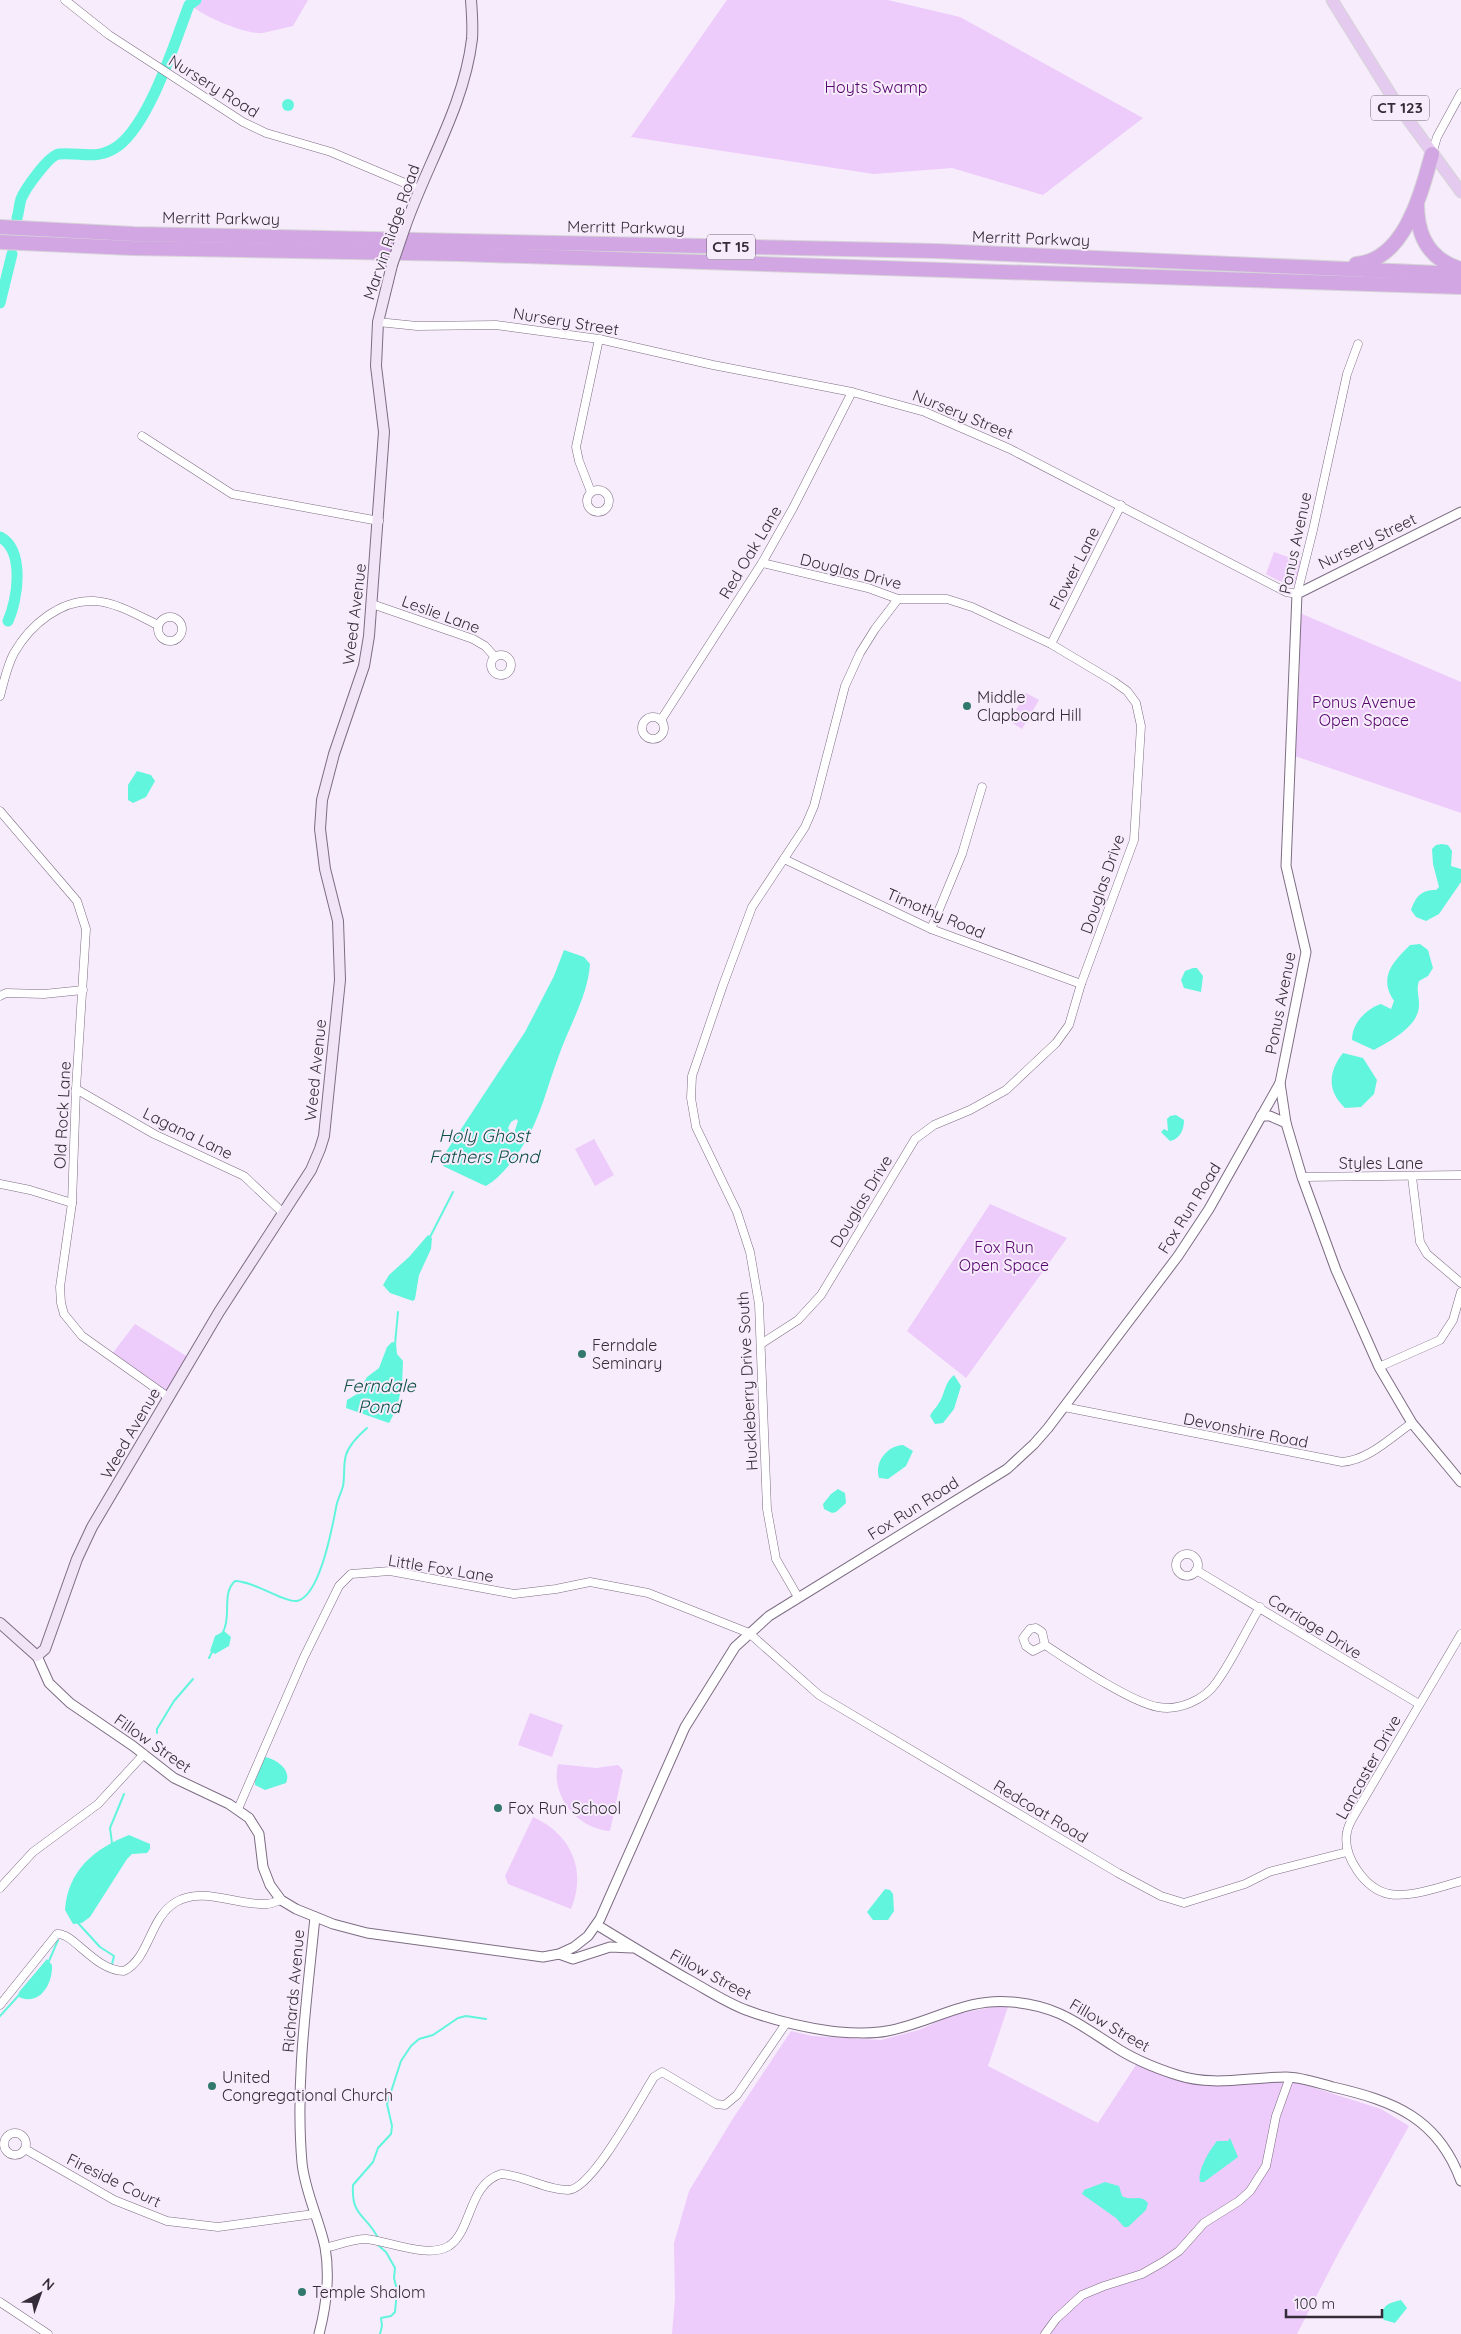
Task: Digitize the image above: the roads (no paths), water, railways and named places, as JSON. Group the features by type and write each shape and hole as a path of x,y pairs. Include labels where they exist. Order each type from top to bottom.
{"highway":[{"path":"1318,267 1362,264 1377,260 1397,241 1418,199 1432,154"},
{"path":"1418,199 1417,221 1421,238 1432,253 1443,263 1461,269"},
{"name":"Merritt Parkway","path":"0,228 164,234 936,251 1461,274"},
{"name":"Merritt Parkway","path":"0,242 131,248 470,254 1461,287"}],"main road":[{"name":"Marvin Ridge Road","path":"383,420 376,366 378,322 392,265 405,227 419,189 448,128 472,39 471,0"},
{"name":"CT 123","path":"1332,0 1370,62 1432,154 1461,192"},
{"name":"Weed Avenue","path":"37,1656 49,1643 86,1539 168,1397 282,1212 316,1161 324,1136 340,980 340,957 338,921 322,846 321,809 334,754 364,666 372,604 379,521 383,420"},
{"name":"Fillow Street","path":"0,1623 37,1656"}],"street":[{"name":"Nursery Road","path":"65,0 109,35 253,127 331,152 419,189"},
{"path":"1432,154 1437,137 1461,93"},
{"name":"Nursery Street","path":"378,322 417,326 496,325 599,339 714,365 852,392 947,420 1010,449 1121,505 1286,592 1297,594 1461,512"},
{"path":"591,492 579,461 576,447 599,339"},
{"name":"Ponus Avenue","path":"1358,344 1347,374 1314,530 1297,594 1286,866 1306,952 1280,1083 1286,1122 1302,1177 1336,1270 1379,1367 1412,1423 1461,1482"},
{"name":"Red Oak Lane","path":"661,720 762,563 793,508 852,392"},
{"path":"142,436 232,494 379,521"},
{"name":"Flower Lane","path":"1051,644 1121,505"},
{"name":"Douglas Drive","path":"761,1344 798,1320 821,1295 915,1139 934,1125 970,1110 1006,1090 1035,1065 1056,1043 1069,1025 1081,984 1134,840 1141,726 1136,703 1127,691 1051,644 972,606 947,599 898,600 868,588 762,563"},
{"path":"0,696 6,672 15,651 39,623 54,610 77,601 96,600 111,604 158,625"},
{"name":"Huckleberry Drive South","path":"798,1597 776,1559 771,1538 767,1509 759,1304 750,1252 737,1212 696,1127 691,1098 692,1076 752,906 805,827 814,806 849,678 875,629 898,600"},
{"name":"Leslie Lane","path":"372,604 473,639 485,646 495,657"},
{"path":"931,929 962,854 982,787"},
{"name":"Old Rock Lane","path":"0,812 77,901 82,909 86,929 76,1089 72,1203 60,1286 60,1303 64,1314 82,1336 168,1397"},
{"name":"Timothy Road","path":"784,859 931,929 1081,984"},
{"path":"0,996 6,993 44,994 83,990"},
{"name":"Fox Run Road","path":"596,1925 684,1727 730,1654 749,1633 769,1616 1006,1469 1034,1444 1064,1408 1198,1228 1280,1083"},
{"name":"Lagana Lane","path":"76,1089 154,1134 244,1176 282,1212"},
{"path":"1262,1116 1270,1116 1286,1122"},
{"name":"Styles Lane","path":"1302,1177 1461,1175"},
{"path":"1412,1177 1420,1242 1427,1254 1461,1283"},
{"path":"0,1184 30,1190 72,1203"},
{"path":"1379,1367 1425,1349 1440,1340 1453,1320 1461,1292"},
{"name":"Devonshire Road","path":"1064,1408 1342,1462 1355,1461 1366,1456 1412,1423"},
{"name":"Carriage Drive","path":"1196,1570 1260,1607 1402,1696 1419,1704"},
{"name":"Little Fox Lane","path":"238,1809 304,1656 338,1586 352,1574 390,1572 514,1594 556,1589 590,1582 608,1584 648,1593 749,1633"},
{"path":"1045,1645 1132,1698 1159,1708 1190,1704 1204,1696 1215,1684 1260,1607"},
{"name":"Redcoat Road","path":"749,1633 819,1695 1160,1896 1184,1903 1245,1884 1268,1872 1347,1852"},
{"name":"Lancaster Drive","path":"1347,1852 1347,1832 1355,1814 1461,1634"},
{"name":"Fillow Street","path":"37,1656 54,1689 184,1784 238,1809 249,1818 256,1828 261,1841 266,1876 273,1891 281,1900 315,1917 366,1933 527,1956 560,1954 573,1958 610,1947 634,1949"},
{"path":"0,1888 33,1852 98,1804 144,1754"},
{"path":"1347,1852 1371,1886 1390,1894 1425,1891 1461,1881"},
{"path":"0,2005 57,1934 66,1935 104,1967 124,1971 133,1965 157,1922 166,1910 177,1902 195,1896 266,1904 281,1900"},
{"name":"Richards Avenue","path":"315,1917 298,2104 302,2166 325,2248 326,2299 319,2334"},
{"name":"Fillow Street","path":"560,1954 583,1941 596,1925 634,1949 745,2010 832,2032 887,2032 968,2005 988,2002 1012,2002 1055,2010 1073,2018 1112,2045 1139,2060 1197,2080 1225,2082 1290,2077 1366,2096 1414,2117 1436,2135 1444,2146 1461,2181"},
{"path":"583,1941 596,1952"},
{"path":"325,2248 360,2240 412,2249 440,2250 448,2247 457,2237 481,2188 494,2176 501,2174 562,2190 574,2190 594,2172 654,2076 662,2072 716,2104 725,2105 737,2095 787,2022"},
{"path":"1045,2334 1056,2319 1082,2295 1142,2274 1163,2262 1179,2251 1204,2223 1239,2201 1250,2191 1266,2166 1276,2116 1290,2077"},
{"name":"Fireside Court","path":"25,2149 114,2200 167,2221 218,2228 314,2214"},
{"path":"0,2302 48,2334"}],"water":[{"path":"286,99 290,99 294,105 290,111 286,111 282,107 282,103"},
{"path":"137,771 151,775 155,781 146,797 133,803 128,800 128,785"},
{"path":"1436,845 1448,845 1452,851 1451,866 1461,869 1461,882 1439,914 1426,921 1416,917 1411,910 1419,895 1426,891 1436,890 1439,887 1433,864 1432,849"},
{"path":"1420,944 1428,950 1433,968 1428,976 1419,981 1419,1004 1415,1019 1403,1032 1374,1050 1352,1040 1357,1022 1370,1009 1381,1004 1391,1009 1394,1001 1387,985 1390,970 1410,945"},
{"name":"Holy Ghost Fathers Pond","path":"564,950 584,957 590,964 582,1000 562,1047 534,1126 511,1163 496,1179 486,1186 443,1166 442,1158 525,1032 554,976","holes":["516,1119 518,1121 514,1133 510,1132 508,1128 511,1122"]},
{"path":"1197,968 1203,976 1201,992 1184,988 1181,980 1185,971"},
{"path":"1343,1053 1363,1058 1377,1080 1374,1094 1361,1107 1345,1108 1335,1095 1332,1074"},
{"path":"1176,1115 1184,1120 1183,1127 1181,1134 1170,1141 1161,1132 1164,1129 1168,1131 1167,1119 1170,1116"},
{"path":"428,1235 432,1238 431,1249 419,1275 415,1299 413,1301 390,1293 383,1285 389,1275 409,1257"},
{"name":"Ferndale Pond","path":"392,1342 396,1343 397,1354 403,1361 402,1387 396,1410 389,1423 346,1408 347,1400 357,1394 367,1377 379,1368 387,1347"},
{"path":"954,1375 961,1386 954,1409 943,1423 935,1424 930,1416 941,1400 948,1381"},
{"path":"903,1445 913,1451 906,1466 888,1479 879,1478 878,1466 883,1456 892,1448"},
{"path":"838,1489 845,1493 846,1503 836,1512 832,1513 824,1509 823,1504"},
{"path":"224,1631 231,1637 229,1646 215,1654 210,1651 215,1636"},
{"path":"265,1757 274,1760 282,1766 287,1774 286,1783 265,1790 255,1785"},
{"path":"129,1835 150,1844 150,1849 147,1853 132,1854 90,1917 82,1923 73,1924 65,1910 71,1883 77,1872 94,1854"},
{"path":"885,1889 890,1890 893,1894 894,1911 888,1920 873,1920 867,1912"},
{"path":"47,1959 52,1965 52,1971 45,1990 35,1998 28,1999 18,1996 19,1992"},
{"path":"1230,2138 1238,2157 1204,2182 1200,2182 1200,2172 1207,2155 1217,2141 1228,2141"},
{"path":"1105,2182 1119,2186 1122,2196 1125,2198 1139,2198 1148,2203 1146,2210 1128,2227 1124,2227 1116,2218 1082,2194 1084,2190"},
{"path":"1401,2300 1407,2308 1395,2323 1384,2320 1381,2315 1384,2308 1391,2303"}],"waterway":[{"path":"17,218 23,194 49,160 59,154 96,155 110,151 130,135 151,101 169,60 189,5 196,0"},
{"path":"0,303 12,254"},
{"path":"0,537 8,543 16,563 16,588 12,612 8,621"},
{"path":"430,1237 453,1192"},
{"path":"395,1344 398,1312"},
{"path":"223,1632 227,1619 228,1592 235,1581 251,1584 292,1601 297,1601 305,1596 312,1587 324,1560 328,1545 343,1486 347,1451 367,1428"},
{"path":"209,1658 212,1652"},
{"path":"157,1733 157,1729 174,1701 193,1679"},
{"path":"112,1843 110,1828 124,1794"},
{"path":"77,1922 100,1947 114,1956 112,1964"},
{"path":"49,1961 58,1940"},
{"path":"0,2016 20,1994"},
{"path":"378,2238 357,2210 354,2203 353,2185 373,2162 378,2148 391,2134 392,2126 387,2104 401,2061 411,2046 419,2039 433,2035 458,2018 466,2016 486,2019"},
{"path":"379,2246 386,2252 395,2268 394,2278 397,2290 395,2312 391,2316 381,2318 380,2334"}],"place":[{"name":"Middle Clapboard Hill","path":"967,706"},
{"name":"Ferndale Seminary","path":"582,1354"},
{"name":"Fox Run School","path":"498,1808"},
{"name":"United Congregational Church","path":"212,2086"},
{"name":"Temple Shalom","path":"302,2292"}],"park label":[{"name":"Hoyts Swamp","path":"876,87"},
{"name":"Ponus Avenue Open Space","path":"1364,711"},
{"name":"Fox Run Open Space","path":"1004,1256"}]}
